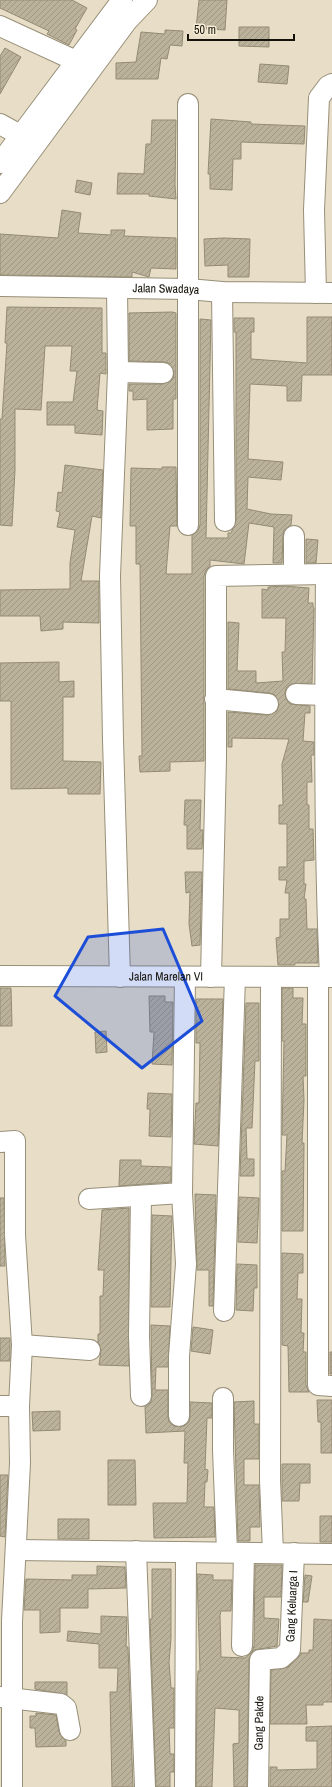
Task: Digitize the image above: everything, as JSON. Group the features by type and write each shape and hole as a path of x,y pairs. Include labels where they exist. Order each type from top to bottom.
{"street":[{"path":"0,194 127,21 147,0"},
{"path":"0,163 76,61 115,2"},
{"path":"0,26 76,61"},
{"path":"324,293 323,187 319,98 323,91 332,84"},
{"path":"188,104 188,525"},
{"path":"0,124 20,135"},
{"path":"117,288 118,372 110,576 120,976"},
{"name":"Jalan Swadaya","path":"0,292 117,288 188,289 222,292 324,293"},
{"path":"222,292 225,521"},
{"path":"118,372 163,373"},
{"path":"294,536 294,574"},
{"path":"211,977 216,766 216,576 329,574 325,695 324,832 326,977 325,1281 318,1385 332,1386"},
{"path":"296,694 325,695"},
{"path":"215,699 268,704"},
{"name":"Jalan Marelan VI","path":"0,976 326,977"},
{"path":"179,1416 178,1356 186,1264 182,1193 185,977"},
{"path":"224,1311 235,977"},
{"path":"271,977 270,1480 273,1553"},
{"path":"0,1142 15,1142 15,1234 22,1345 9,1406 20,1463 11,1542 12,1622 6,1697 12,1787"},
{"path":"89,1199 182,1193"},
{"path":"140,1396 138,1336 141,1196"},
{"path":"22,1345 90,1350"},
{"path":"223,1398 242,1646"},
{"path":"11,1542 136,1551 332,1554"},
{"path":"136,1551 145,1787"},
{"path":"185,1787 186,1552"},
{"name":"Gang Keluarga I","path":"260,1660 281,1658 290,1650 294,1553"},
{"name":"Gang Pakde","path":"258,1787 260,1660"},
{"path":"6,1697 61,1704 66,1708 70,1730"}],"highlighted area":[{"path":"163,929 202,1021 142,1068 55,996 88,937"}],"building":[{"path":"0,0 72,0 87,8 75,29 77,30 69,45 47,34 49,31 0,8"},
{"path":"199,0 227,0 225,30 196,28"},
{"path":"239,27 269,27 269,47 239,46"},
{"path":"165,30 183,31 182,46 170,45 167,59 161,58 158,79 116,79 116,63 136,62 141,32 165,34"},
{"path":"5,48 21,57 0,94 0,56"},
{"path":"260,64 289,66 287,84 258,82"},
{"path":"211,119 251,122 251,124 305,126 304,144 241,142 241,159 233,159 232,190 210,189 210,174 208,174"},
{"path":"152,120 176,120 176,199 149,196 149,194 117,194 118,173 144,174 146,144 151,144"},
{"path":"77,180 92,183 90,195 75,192"},
{"path":"62,210 81,213 78,233 111,235 111,230 125,230 124,236 176,238 176,269 151,268 149,277 132,272 132,277 0,275 0,234 58,238"},
{"path":"204,239 250,239 249,277 228,277 228,265 205,266"},
{"path":"7,307 102,308 102,353 106,353 106,374 100,373 97,410 103,411 102,435 75,433 75,425 47,425 47,402 73,402 77,371 70,371 72,346 45,346 41,410 15,409 15,470 12,526 0,525 0,419 2,419 7,343 5,343"},
{"path":"129,313 176,313 176,399 173,399 173,429 147,430 147,399 133,400 133,391 129,391 129,384 163,384 173,379 174,373 169,363 129,361"},
{"path":"307,317 332,317 332,375 302,375 301,401 287,401 287,386 250,384 248,459 283,462 281,480 248,477 247,509 271,514 292,515 291,525 284,530 282,563 273,563 274,527 249,523 244,564 210,560 210,566 206,570 204,576 204,761 170,762 170,771 140,772 139,756 142,756 140,564 136,564 136,526 130,526 131,468 162,469 162,467 176,467 177,526 170,526 166,574 192,574 192,535 198,531 200,525 200,319 211,320 206,538 228,538 228,533 231,533 236,521 236,332 234,332 234,318 254,318 254,332 251,332 251,359 307,363"},
{"path":"65,465 103,470 101,518 92,516 81,581 99,581 99,623 63,622 63,629 41,631 40,616 0,616 0,590 70,589 70,563 75,530 57,527 60,512 56,511 58,492 62,493"},
{"path":"306,539 318,540 316,563 306,563"},
{"path":"284,586 309,588 308,603 313,603 314,608 312,683 291,684 286,688 285,693 286,699 290,704 310,706 310,713 305,713 303,741 314,742 314,755 311,755 312,782 307,782 307,805 309,805 309,829 313,829 314,860 304,861 304,884 306,884 304,899 306,899 307,929 317,929 318,963 295,963 295,965 278,965 276,938 280,937 280,919 289,919 289,893 285,893 287,880 279,880 279,867 287,867 287,824 279,824 279,805 283,805 282,764 289,739 232,738 232,747 228,747 228,712 267,715 277,711 279,705 275,695 269,693 228,689 228,622 239,623 237,671 256,671 256,683 283,681 282,652 285,652 286,618 262,618 262,589 268,590 268,587"},
{"path":"59,662 59,682 74,681 74,697 63,697 63,761 101,762 100,794 68,794 68,788 11,789 11,701 0,701 0,663"},
{"path":"185,800 201,800 200,830 203,830 202,849 187,849 187,825 184,825"},
{"path":"185,872 202,872 200,945 192,946 189,924 190,892 186,893"},
{"path":"0,988 11,988 12,1026 0,1026"},
{"path":"282,988 293,988 293,998 303,998 302,1024 306,1024 306,1076 303,1076 304,1100 302,1143 304,1143 303,1231 282,1231 282,1171 285,1171 287,1135 282,1135 284,1041 282,1041"},
{"path":"149,996 165,996 165,1002 173,1002 172,1065 152,1064 154,1032 150,1032"},
{"path":"196,999 223,999 218,1146 194,1144 196,1103 199,1103 200,1043 196,1043"},
{"path":"246,1003 259,1003 259,1061 255,1061 252,1128 246,1128 247,1159 254,1159 254,1176 240,1176"},
{"path":"106,1031 107,1052 96,1053 95,1032"},
{"path":"148,1093 172,1094 171,1137 149,1136 150,1109 147,1109"},
{"path":"120,1160 141,1160 141,1166 171,1167 171,1182 119,1186"},
{"path":"195,1194 216,1195 213,1306 209,1306 209,1270 197,1270"},
{"path":"239,1197 259,1198 257,1243 238,1242"},
{"path":"0,1198 4,1198 5,1266 0,1266"},
{"path":"129,1208 129,1366 99,1365 101,1350 98,1342 98,1334 100,1334 100,1296 103,1296 104,1270 98,1270 102,1210"},
{"path":"152,1215 172,1216 170,1307 151,1307"},
{"path":"282,1253 303,1254 303,1273 298,1273 297,1299 302,1299 301,1333 304,1333 303,1352 306,1352 306,1385 309,1392 289,1392 288,1346 282,1345"},
{"path":"237,1264 257,1265 257,1288 254,1288 253,1311 236,1310"},
{"path":"151,1325 170,1326 168,1367 156,1367 155,1390 168,1390 169,1422 174,1426 184,1426 189,1422 190,1402 212,1403 212,1418 207,1418 205,1469 208,1470 207,1482 205,1482 204,1507 214,1507 215,1537 154,1538 153,1503 187,1503 188,1463 184,1463 185,1431 146,1433 145,1406 151,1402 152,1396"},
{"path":"193,1327 213,1330 210,1354 191,1351"},
{"path":"0,1338 10,1338 10,1361 0,1361"},
{"path":"330,1352 332,1352 332,1374 330,1374"},
{"path":"317,1400 332,1400 332,1453 321,1453 321,1422 318,1422"},
{"path":"254,1401 254,1424 259,1424 259,1459 244,1459 244,1485 259,1485 260,1527 250,1527 250,1541 238,1541 234,1402"},
{"path":"60,1411 60,1430 33,1431 32,1412"},
{"path":"108,1460 135,1460 136,1505 108,1505"},
{"path":"282,1464 310,1464 310,1483 300,1483 299,1501 282,1501"},
{"path":"0,1475 8,1475 5,1537 0,1536"},
{"path":"320,1516 332,1516 332,1542 320,1542"},
{"path":"58,1519 89,1519 89,1539 58,1539"},
{"path":"255,1565 282,1565 282,1572 281,1597 264,1597 264,1618 279,1619 277,1646 254,1650 249,1659 247,1787 234,1787 233,1744 239,1743 239,1710 215,1708 212,1787 196,1787 197,1687 198,1671 200,1671 197,1574 213,1575 213,1580 232,1580 231,1611 221,1611 220,1615 221,1657 245,1658 252,1652 254,1646"},
{"path":"97,1566 125,1567 126,1588 88,1589 88,1608 60,1608 60,1632 40,1633 40,1610 24,1610 26,1579 72,1580 72,1575 97,1575"},
{"path":"152,1569 171,1569 171,1639 169,1662 171,1688 174,1688 174,1728 169,1728 170,1754 174,1754 174,1772 170,1772 170,1787 156,1787 150,1619 152,1619"},
{"path":"305,1575 312,1576 308,1602 303,1602"},
{"path":"101,1616 127,1617 126,1647 128,1647 133,1787 112,1787 110,1692 117,1692 118,1668 99,1668 99,1644 67,1641 68,1631 101,1634"},
{"path":"314,1619 332,1620 332,1702 323,1702 323,1705 306,1705 307,1724 270,1724 271,1670 288,1667 301,1653 309,1653 309,1650 313,1650"},
{"path":"35,1682 67,1682 67,1695 35,1689"},
{"path":"36,1713 56,1715 59,1732 66,1741 66,1746 36,1747 35,1728 30,1728 30,1716 36,1716"},
{"path":"332,1726 332,1787 270,1787 270,1767 277,1767 277,1770 317,1769 317,1741 306,1741 306,1727"}]}
